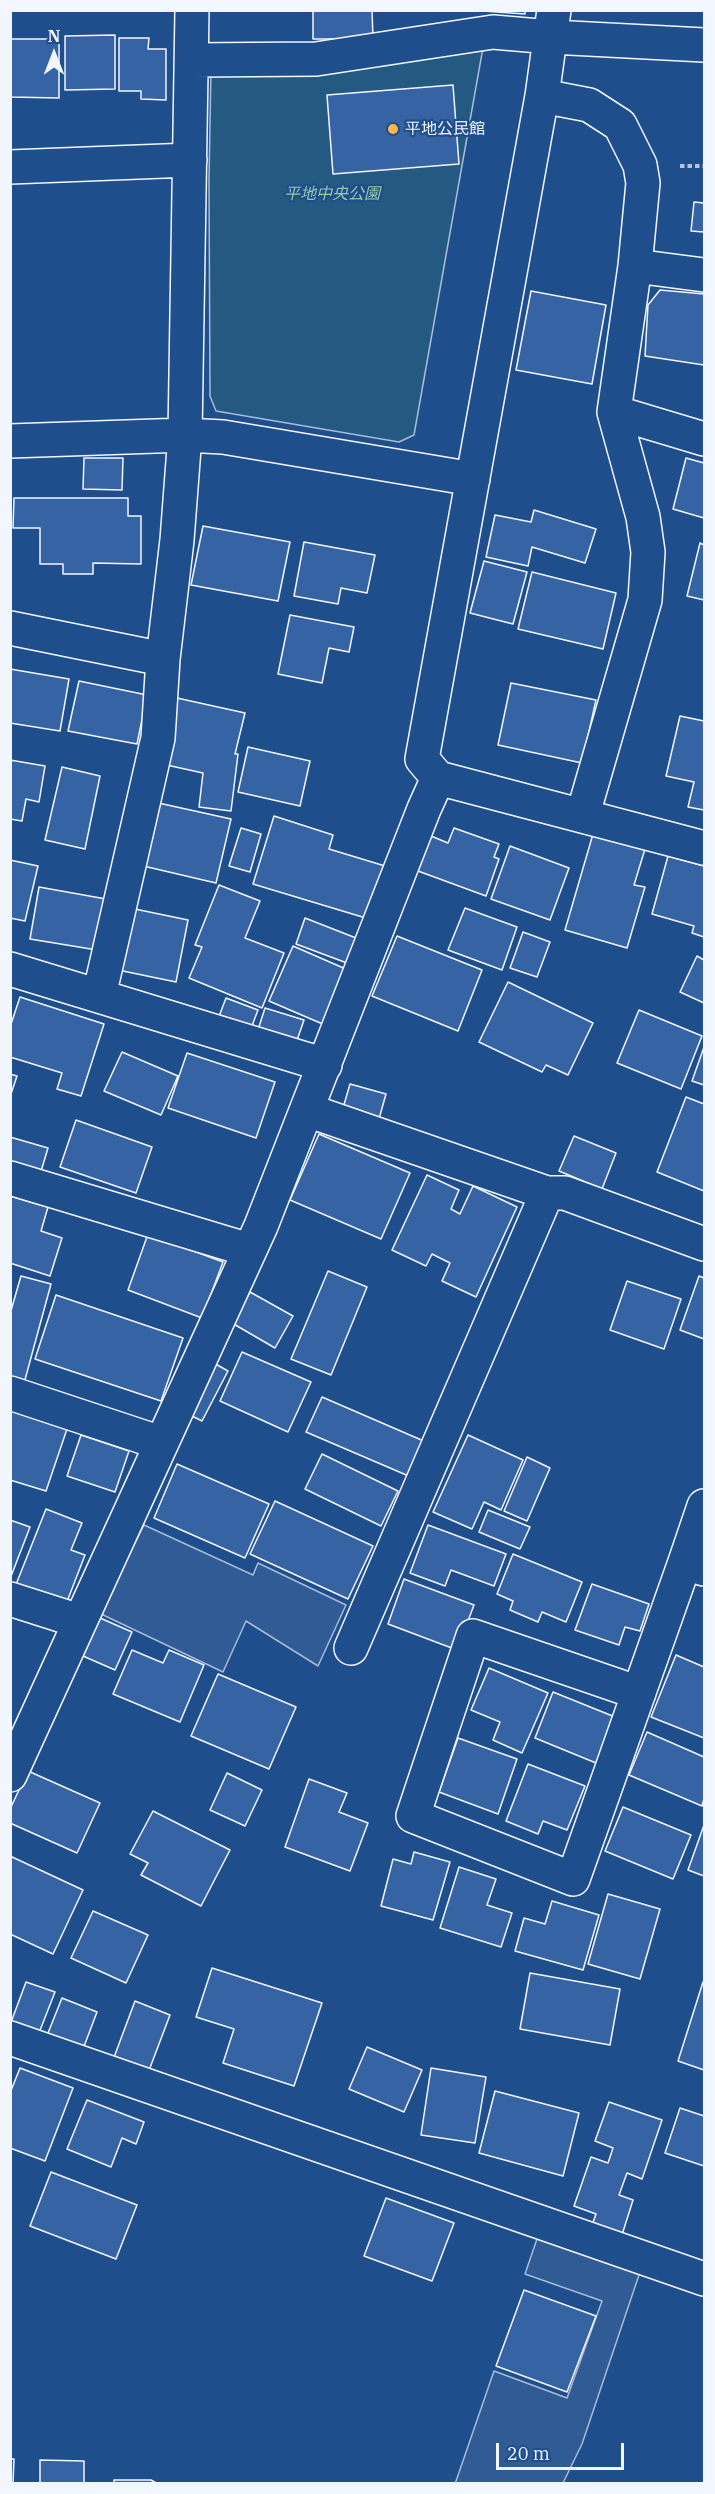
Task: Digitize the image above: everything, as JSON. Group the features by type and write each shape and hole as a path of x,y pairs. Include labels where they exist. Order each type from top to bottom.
{"street":[{"path":"99,996 158,738 177,540 185,435 192,10"},
{"path":"192,60 316,59 553,24 705,45"},
{"path":"553,24 542,96 422,759 438,778 583,814 705,848"},
{"path":"542,96 589,105 620,125 640,165 643,183 635,266 614,412 643,517 648,552 645,600 583,814"},
{"path":"10,167 190,159"},
{"path":"635,266 705,275"},
{"path":"614,412 705,439"},
{"path":"10,441 185,435 223,437 473,479"},
{"path":"10,628 164,659"},
{"path":"10,1775 249,1250 307,1110 438,778"},
{"path":"10,969 324,1065"},
{"path":"307,1110 547,1193 566,1193 705,1244"},
{"path":"10,1178 249,1250"},
{"path":"351,1648 547,1193"},
{"path":"10,1393 161,1443"},
{"path":"639,1693 473,1636 412,1816 573,1879 639,1693 695,1565 705,1506"},
{"path":"10,1599 80,1621"},
{"path":"10,2038 705,2279"}],"green space":[{"name":"平地中央公園","path":"484,42 414,435 399,442 216,411 210,396 211,71"}],"shaded area":[{"path":"144,1525 253,1575 258,1563 346,1605 318,1666 246,1621 223,1672 99,1613"},
{"path":"539,2233 641,2269 582,2444 563,2483 455,2484 494,2371 567,2398 602,2301 525,2274"}],"building":[{"path":"313,10 372,10 373,39 313,39"},
{"path":"469,10 525,10 525,14"},
{"path":"115,35 115,89 65,90 65,36"},
{"path":"119,38 149,38 148,49 166,49 166,100 141,99 141,91 119,91"},
{"path":"11,39 59,39 59,98 11,97"},
{"name":"平地公民館","path":"453,85 459,164 333,174 327,95"},
{"path":"694,202 704,203 704,232 691,231"},
{"path":"660,290 704,294 704,365 645,356 648,305"},
{"path":"531,291 606,305 592,384 516,370"},
{"path":"84,458 123,458 122,490 83,489"},
{"path":"686,458 704,463 704,518 673,509"},
{"path":"14,498 128,498 128,516 141,516 141,564 93,563 93,574 63,574 63,564 40,564 40,528 13,528"},
{"path":"534,510 596,529 585,563 532,547 528,566 486,557 495,515 531,522"},
{"path":"203,526 290,542 278,601 191,585"},
{"path":"304,542 375,555 367,593 341,588 338,604 294,596"},
{"path":"700,543 704,545 704,600 687,596"},
{"path":"484,561 527,572 513,624 470,613"},
{"path":"532,572 616,593 603,649 518,629"},
{"path":"290,615 354,627 349,652 329,648 322,683 278,674"},
{"path":"10,669 69,679 60,731 10,723"},
{"path":"79,681 147,695 137,744 68,731"},
{"path":"511,683 596,700 582,763 498,745"},
{"path":"177,698 245,713 235,754 238,754 231,811 199,807 203,773 162,764"},
{"path":"680,716 704,721 704,810 688,807 694,782 666,776"},
{"path":"248,747 310,761 300,806 238,792"},
{"path":"10,760 45,766 39,802 26,799 22,821 10,819"},
{"path":"62,767 100,776 85,849 45,840"},
{"path":"154,802 231,819 216,883 139,865"},
{"path":"274,816 333,835 329,849 385,866 369,919 253,884"},
{"path":"241,828 261,834 250,872 229,866"},
{"path":"454,828 499,844 494,857 499,859 486,896 418,871 431,836 448,843"},
{"path":"593,834 645,849 634,885 645,887 627,948 565,930"},
{"path":"510,846 569,868 550,920 491,899"},
{"path":"668,856 704,866 704,937 692,933 694,926 652,914"},
{"path":"10,860 38,866 25,921 10,918"},
{"path":"219,885 260,901 245,938 284,953 262,1008 189,978 202,947 195,945"},
{"path":"39,887 106,899 97,950 30,939"},
{"path":"130,908 188,920 176,982 118,970"},
{"path":"465,908 517,927 502,970 448,950"},
{"path":"305,918 356,938 347,963 296,944"},
{"path":"523,932 550,942 537,977 510,968"},
{"path":"397,936 482,970 458,1031 372,996"},
{"path":"293,946 348,970 325,1025 269,1001"},
{"path":"697,956 704,960 704,1003 680,992"},
{"path":"508,982 593,1023 568,1075 546,1065 542,1072 479,1042"},
{"path":"20,997 104,1024 81,1096 57,1089 62,1073 10,1057 10,1027"},
{"path":"226,998 258,1010 250,1031 218,1019"},
{"path":"265,1008 304,1020 294,1049 256,1036"},
{"path":"639,1010 702,1036 681,1089 617,1063"},
{"path":"704,1047 704,1085 692,1081"},
{"path":"122,1052 178,1076 161,1115 104,1091"},
{"path":"187,1053 275,1082 256,1138 168,1108"},
{"path":"10,1074 17,1076 10,1097"},
{"path":"350,1084 386,1094 377,1126 341,1115"},
{"path":"686,1097 704,1104 704,1191 657,1172"},
{"path":"76,1120 152,1147 136,1193 60,1167"},
{"path":"319,1134 410,1173 381,1239 290,1200"},
{"path":"574,1136 616,1153 602,1189 559,1171"},
{"path":"10,1137 48,1148 39,1178 10,1169"},
{"path":"427,1175 459,1190 451,1209 460,1214 473,1186 517,1207 476,1297 442,1281 450,1263 432,1254 426,1266 392,1250"},
{"path":"10,1196 48,1207 41,1231 62,1238 50,1276 10,1263"},
{"path":"148,1234 223,1262 202,1318 128,1290"},
{"path":"328,1271 367,1287 331,1375 291,1359"},
{"path":"21,1276 51,1284 23,1387 10,1384 10,1314"},
{"path":"699,1276 704,1278 704,1339 680,1330"},
{"path":"627,1281 681,1299 664,1349 610,1330"},
{"path":"250,1292 293,1316 275,1348 232,1323"},
{"path":"56,1295 183,1338 161,1401 35,1359"},
{"path":"242,1352 311,1382 288,1432 220,1401"},
{"path":"212,1362 228,1371 202,1421 186,1413"},
{"path":"322,1397 426,1442 411,1477 306,1432"},
{"path":"10,1410 67,1429 46,1491 10,1480"},
{"path":"81,1435 129,1451 115,1492 67,1476"},
{"path":"468,1435 523,1460 501,1510 484,1502 472,1529 433,1512"},
{"path":"322,1454 398,1491 381,1526 305,1489"},
{"path":"527,1457 550,1468 527,1521 504,1511"},
{"path":"177,1464 269,1504 245,1558 154,1518"},
{"path":"275,1501 373,1546 348,1599 250,1554"},
{"path":"46,1509 82,1523 71,1550 85,1555 63,1612 13,1592"},
{"path":"488,1510 530,1527 520,1549 479,1532"},
{"path":"10,1520 30,1527 10,1579"},
{"path":"428,1525 506,1554 494,1586 451,1570 445,1586 410,1573"},
{"path":"513,1554 582,1582 566,1622 542,1612 538,1622 510,1610 513,1601 497,1594"},
{"path":"404,1579 474,1605 457,1650 388,1624"},
{"path":"592,1584 649,1604 640,1631 625,1627 619,1645 575,1630"},
{"path":"100,1618 132,1632 115,1670 83,1656"},
{"path":"132,1650 163,1663 169,1650 204,1665 180,1722 113,1694"},
{"path":"676,1655 704,1667 704,1738 651,1717"},
{"path":"489,1668 548,1693 522,1753 493,1740 500,1722 471,1710"},
{"path":"218,1674 296,1707 269,1769 191,1736"},
{"path":"553,1692 615,1717 596,1763 535,1738"},
{"path":"647,1732 704,1757 702,1806 629,1775"},
{"path":"458,1738 517,1759 498,1814 439,1792"},
{"path":"528,1764 585,1786 567,1830 543,1821 538,1834 506,1821"},
{"path":"28,1771 100,1803 77,1853 10,1823 10,1809"},
{"path":"227,1773 262,1790 245,1826 210,1810"},
{"path":"309,1779 347,1793 339,1812 368,1823 350,1871 285,1847"},
{"path":"623,1807 691,1835 673,1879 605,1851"},
{"path":"153,1811 230,1850 201,1906 141,1875 148,1863 130,1854"},
{"path":"704,1825 704,1876 688,1870"},
{"path":"414,1852 450,1862 433,1920 381,1906 393,1859 411,1864"},
{"path":"10,1856 83,1890 53,1954 10,1934"},
{"path":"459,1867 496,1879 487,1905 512,1913 501,1947 440,1928"},
{"path":"608,1894 660,1909 640,1979 588,1964"},
{"path":"552,1901 599,1915 583,1970 515,1951 524,1918 545,1924"},
{"path":"93,1911 148,1935 126,1983 71,1958"},
{"path":"212,1968 322,2003 294,2086 223,2063 234,2029 196,2017"},
{"path":"530,1973 620,1989 610,2045 520,2029"},
{"path":"26,1982 55,1992 37,2038 10,2025"},
{"path":"704,1982 704,2070 678,2061"},
{"path":"62,1998 97,2012 80,2057 44,2043"},
{"path":"135,2001 170,2015 148,2073 113,2060"},
{"path":"367,2047 422,2070 404,2112 349,2089"},
{"path":"20,2068 73,2088 45,2161 10,2148 10,2093"},
{"path":"431,2068 486,2077 475,2143 421,2135"},
{"path":"495,2091 579,2113 563,2176 479,2153"},
{"path":"87,2100 144,2122 136,2144 122,2138 111,2167 67,2149"},
{"path":"609,2102 662,2120 642,2179 627,2173 619,2195 633,2200 621,2238 591,2228 596,2214 574,2206 591,2157 608,2163 613,2148 595,2141"},
{"path":"680,2108 704,2116 704,2166 665,2153"},
{"path":"51,2172 137,2205 116,2259 30,2226"},
{"path":"386,2198 454,2223 432,2281 364,2256"},
{"path":"524,2290 596,2316 567,2392 496,2366"},
{"path":"10,2459 14,2459 13,2484 10,2484"},
{"path":"40,2460 84,2461 84,2484 40,2484"},
{"path":"114,2480 151,2480 158,2484 114,2484"}],"place":[{"name":"平地公民館","path":"393,129"}]}
